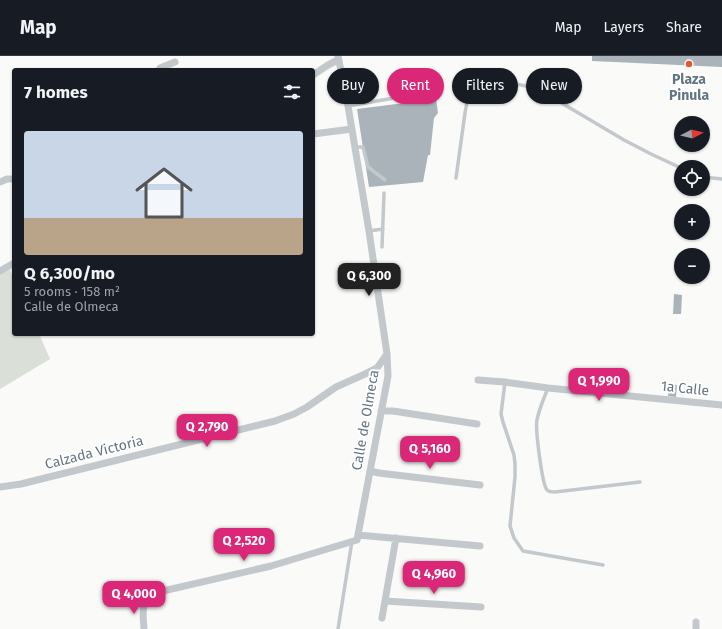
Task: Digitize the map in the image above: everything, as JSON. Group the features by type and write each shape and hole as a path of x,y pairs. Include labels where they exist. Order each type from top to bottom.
{"street":[{"path":"315,74 338,58"},
{"name":"Calle de Olmeca","path":"338,58 348,106 369,231 387,354 388,376 358,535"},
{"path":"160,68 175,62"},
{"path":"315,134 352,129"},
{"path":"0,182 7,179 12,179"},
{"path":"0,271 12,264"},
{"name":"Calzada Victoria","path":"0,487 21,484 275,421 294,414 336,387 376,368 387,354"},
{"name":"1a Calle","path":"478,380 722,405"},
{"path":"381,411 393,411 477,424"},
{"path":"370,471 480,485"},
{"path":"144,629 143,612 145,601 150,594 271,566 357,540 358,535 480,546"},
{"path":"382,618 396,538"},
{"path":"385,601 481,608"}],"lane":[{"path":"456,178 467,102 482,91 504,84 532,87 543,92 624,140 674,165"},
{"path":"348,106 387,99"},
{"path":"355,147 363,147 368,167 385,180"},
{"path":"710,178 722,179"},
{"path":"382,247 384,193"},
{"path":"369,231 382,229"},
{"path":"505,382 501,414 514,455 515,464 510,526 514,538 523,552 603,565"},
{"path":"548,388 537,421 541,466 546,489 549,492 555,492 640,482"},
{"path":"338,629 352,541"}],"shaded area":[{"path":"8,266 12,275 12,336 40,336 50,359 0,389 0,271"}],"building":[{"name":"Plaza Pinula","path":"592,56 722,56 722,67 592,61"},
{"path":"396,104 437,104 438,113 434,118 430,155 428,155 423,182 369,187 357,109"},
{"path":"674,294 682,295 681,314 673,314"},
{"path":"669,384 677,385 676,397 668,396"}],"place":[{"name":"Plaza Pinula","path":"689,64"}]}
